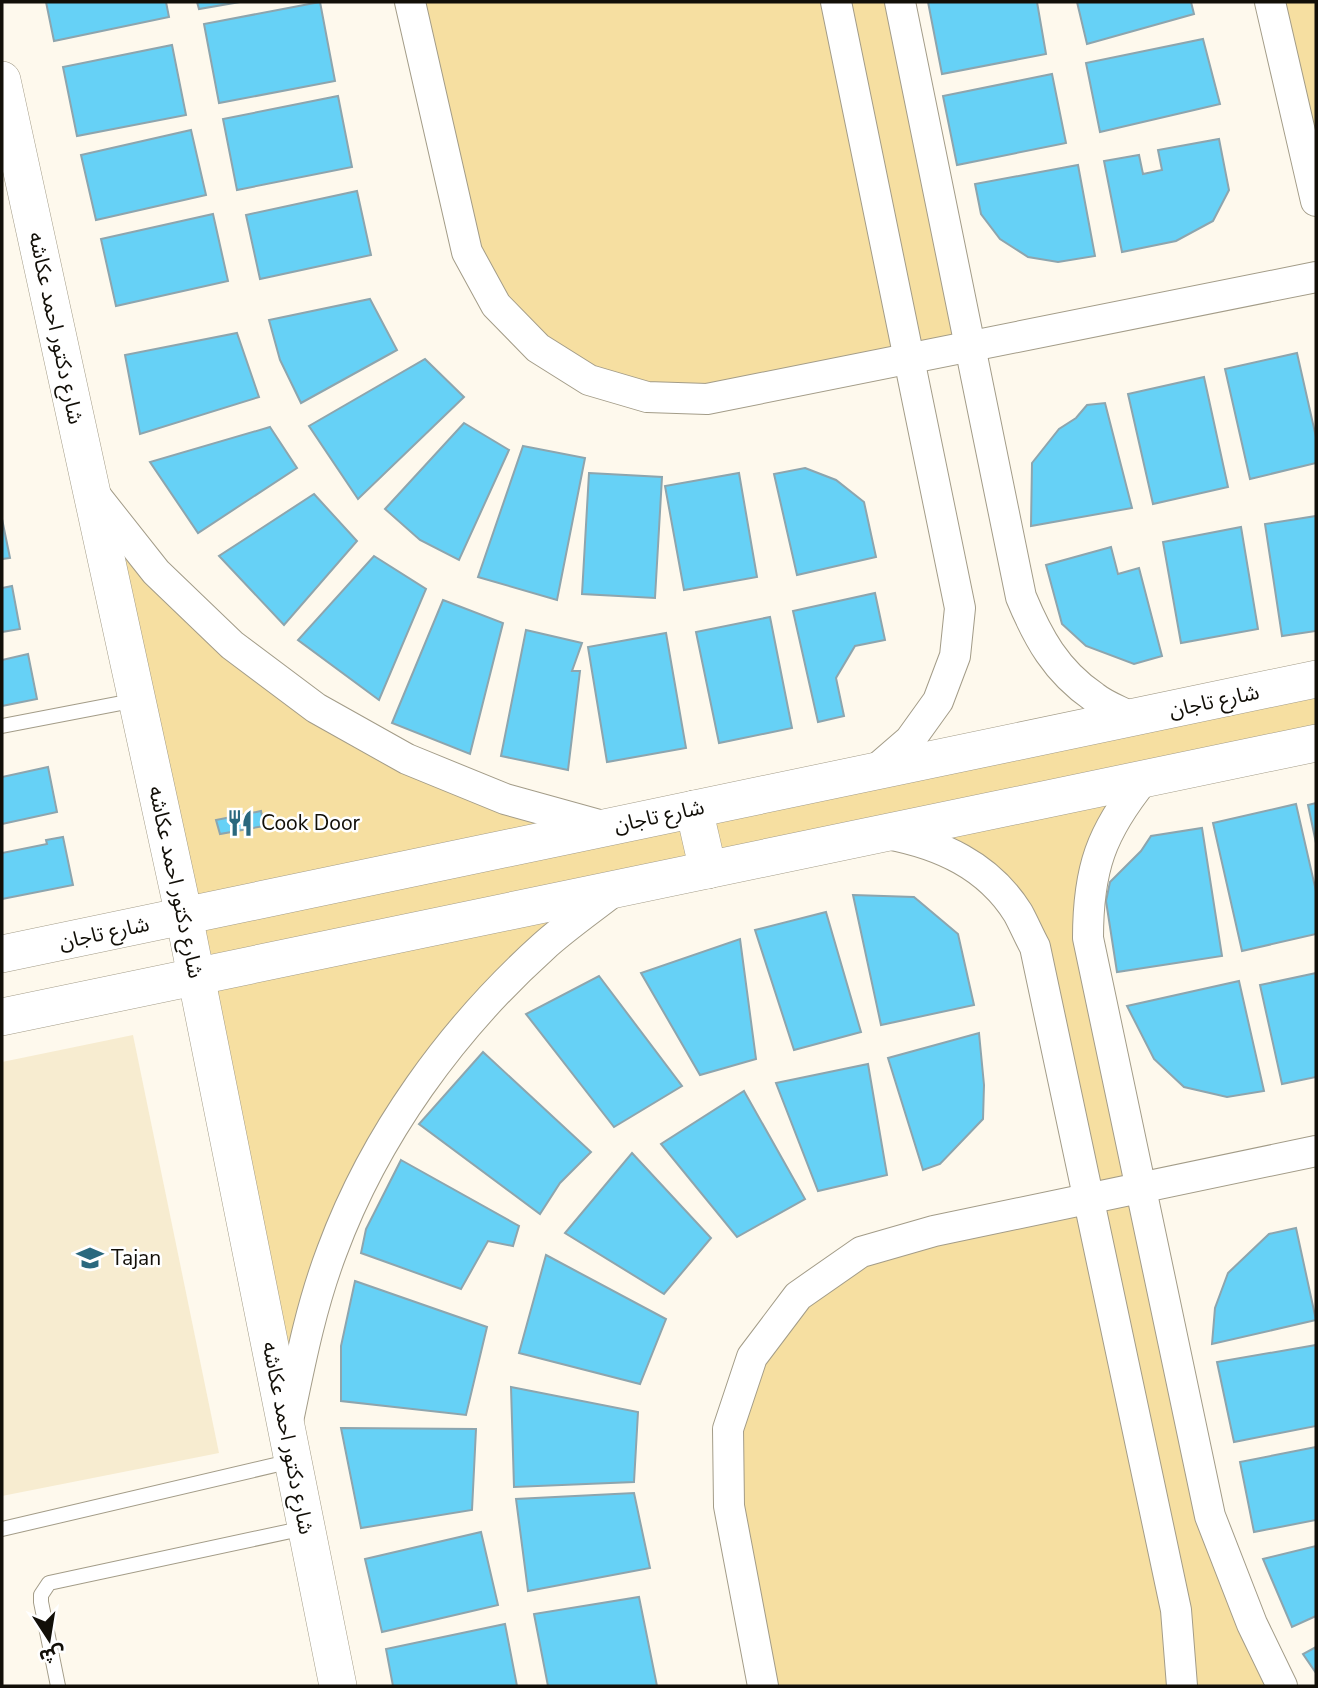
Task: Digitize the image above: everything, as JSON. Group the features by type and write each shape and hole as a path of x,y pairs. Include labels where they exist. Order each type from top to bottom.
{"street":[{"path":"410,2 467,253 496,305 538,348 589,380 635,394 647,397 707,399 1316,277"},
{"path":"836,2 960,608 955,656 938,701 910,740 873,772"},
{"path":"900,2 1021,597 1037,636 1062,671 1095,698 1133,718"},
{"path":"1270,2 1316,201"},
{"name":"شارع دكتور احمد عكاشه","path":"2,80 184,916 338,1686"},
{"path":"92,491 156,572 232,645 316,708 407,759 505,799 607,827"},
{"name":"شارع تاجان","path":"2,954 1316,679"},
{"path":"2,1017 1316,743"},
{"path":"1144,779 1105,836 1094,869 1088,903 1088,938 1210,1516 1251,1624 1282,1686"},
{"path":"694,809 708,870"},
{"path":"884,833 923,841 959,857 991,881 1017,912 1035,947 1176,1610 1182,1686"},
{"path":"289,1446 304,1339 332,1250 380,1150 420,1085 478,1012 543,946 617,888"},
{"path":"763,1686 729,1506 729,1429 752,1357 798,1296 861,1252 934,1231 1316,1151"}],"lane":[{"path":"2,726 137,700"},
{"path":"2,1529 289,1446"},
{"path":"58,1686 41,1602 41,1595 49,1584 306,1528"}],"shaded area":[{"path":"410,2 900,2 970,346 707,399 589,380 496,305"},
{"path":"1270,2 1316,2 1316,201"},
{"path":"92,491 316,708 607,827 1316,679 1316,743 1144,779 1088,903 1210,1516 1282,1686 763,1686 729,1506 752,1357 861,1252 1087,1198 1017,912 923,841 617,889 543,946 373,1161 286,1431"},
{"name":"Tajan","path":"133,1035 219,1453 2,1496 2,1062"}],"building":[{"path":"46,2 166,2 169,17 54,41"},
{"path":"197,2 240,2 199,9"},
{"path":"320,2 335,81 219,103 204,24"},
{"path":"928,2 1037,2 1046,54 942,74"},
{"path":"1077,2 1191,2 1194,14 1087,44"},
{"path":"1203,39 1220,104 1100,132 1086,63"},
{"path":"172,45 186,115 77,136 63,67"},
{"path":"1052,74 1066,143 957,165 943,96"},
{"path":"338,96 352,167 237,190 223,119"},
{"path":"191,130 206,195 96,220 81,155"},
{"path":"1219,139 1229,190 1213,221 1176,241 1122,252 1104,161 1139,155 1143,174 1162,170 1158,150"},
{"path":"1078,165 1095,256 1058,262 1028,257 1000,239 981,214 975,184"},
{"path":"357,191 371,255 260,279 246,215"},
{"path":"213,214 228,281 116,306 101,239"},
{"path":"370,299 397,350 301,403 280,360 269,320"},
{"path":"237,333 259,397 140,434 125,355"},
{"path":"1297,353 1316,437 1316,463 1250,479 1225,369"},
{"path":"425,359 464,397 358,499 309,426"},
{"path":"1204,377 1228,487 1153,504 1128,394"},
{"path":"1105,403 1132,508 1031,526 1032,463 1059,429 1076,418 1087,405"},
{"path":"464,423 509,450 459,560 420,540 385,509"},
{"path":"270,427 297,468 198,533 150,462"},
{"path":"523,446 585,458 557,600 478,577"},
{"path":"805,468 836,480 864,502 876,557 797,575 774,474"},
{"path":"589,473 662,477 655,598 582,594"},
{"path":"739,473 757,577 684,590 665,486"},
{"path":"314,494 357,541 284,625 219,556"},
{"path":"1316,516 1316,631 1282,636 1265,524"},
{"path":"2,519 10,558 2,559"},
{"path":"1241,527 1258,629 1181,643 1163,542"},
{"path":"1111,547 1118,574 1139,568 1162,656 1134,664 1086,646 1062,624 1046,565"},
{"path":"374,556 426,589 379,700 298,640"},
{"path":"12,586 20,629 2,632 2,588"},
{"path":"875,593 885,640 855,646 836,678 844,716 818,722 793,611"},
{"path":"443,600 503,623 470,754 392,723"},
{"path":"770,617 792,728 719,743 696,632"},
{"path":"526,630 582,643 572,671 580,671 568,770 501,756"},
{"path":"666,633 686,748 607,762 588,647"},
{"path":"28,654 37,699 2,706 2,660"},
{"path":"48,767 57,812 2,824 2,777"},
{"path":"1316,803 1316,843 1308,805"},
{"path":"1296,804 1316,891 1316,934 1242,951 1213,823"},
{"name":"Cook Door","path":"261,811 264,826 220,834 216,820"},
{"path":"1202,828 1222,956 1117,972 1106,901 1110,882 1141,851 1151,836"},
{"path":"63,837 73,885 2,899 2,853 47,844 46,840"},
{"path":"853,895 914,897 958,934 974,1005 881,1025"},
{"path":"826,912 861,1032 794,1050 755,930"},
{"path":"740,939 756,1059 700,1075 641,973"},
{"path":"1316,973 1316,1077 1282,1084 1260,985"},
{"path":"599,976 682,1086 614,1127 526,1014"},
{"path":"1239,981 1264,1091 1227,1097 1184,1087 1154,1059 1127,1006"},
{"path":"979,1033 984,1085 983,1119 940,1164 923,1170 888,1058"},
{"path":"483,1052 591,1152 560,1183 540,1214 419,1124"},
{"path":"868,1064 887,1175 818,1191 776,1083"},
{"path":"744,1091 805,1199 737,1237 661,1144"},
{"path":"632,1153 711,1238 664,1294 565,1233"},
{"path":"401,1160 519,1226 513,1246 488,1241 461,1289 361,1253 366,1229"},
{"path":"1296,1228 1316,1320 1212,1344 1215,1308 1228,1273 1269,1234"},
{"path":"546,1255 666,1319 640,1384 519,1353"},
{"path":"355,1281 487,1327 466,1415 341,1401 341,1346"},
{"path":"1316,1345 1316,1426 1234,1442 1217,1362"},
{"path":"511,1387 638,1412 634,1482 514,1487"},
{"path":"341,1428 476,1429 472,1510 361,1528"},
{"path":"1316,1447 1316,1520 1254,1532 1240,1462"},
{"path":"634,1493 650,1568 528,1591 516,1499"},
{"path":"481,1532 498,1605 382,1632 365,1559"},
{"path":"1316,1546 1316,1616 1292,1627 1263,1559"},
{"path":"639,1597 657,1686 548,1686 534,1614"},
{"path":"505,1624 517,1686 393,1686 386,1649"},
{"path":"1316,1647 1316,1673 1303,1654"}],"place":[{"name":"Cook Door","path":"240,823"},
{"name":"Tajan","path":"90,1258"}]}
